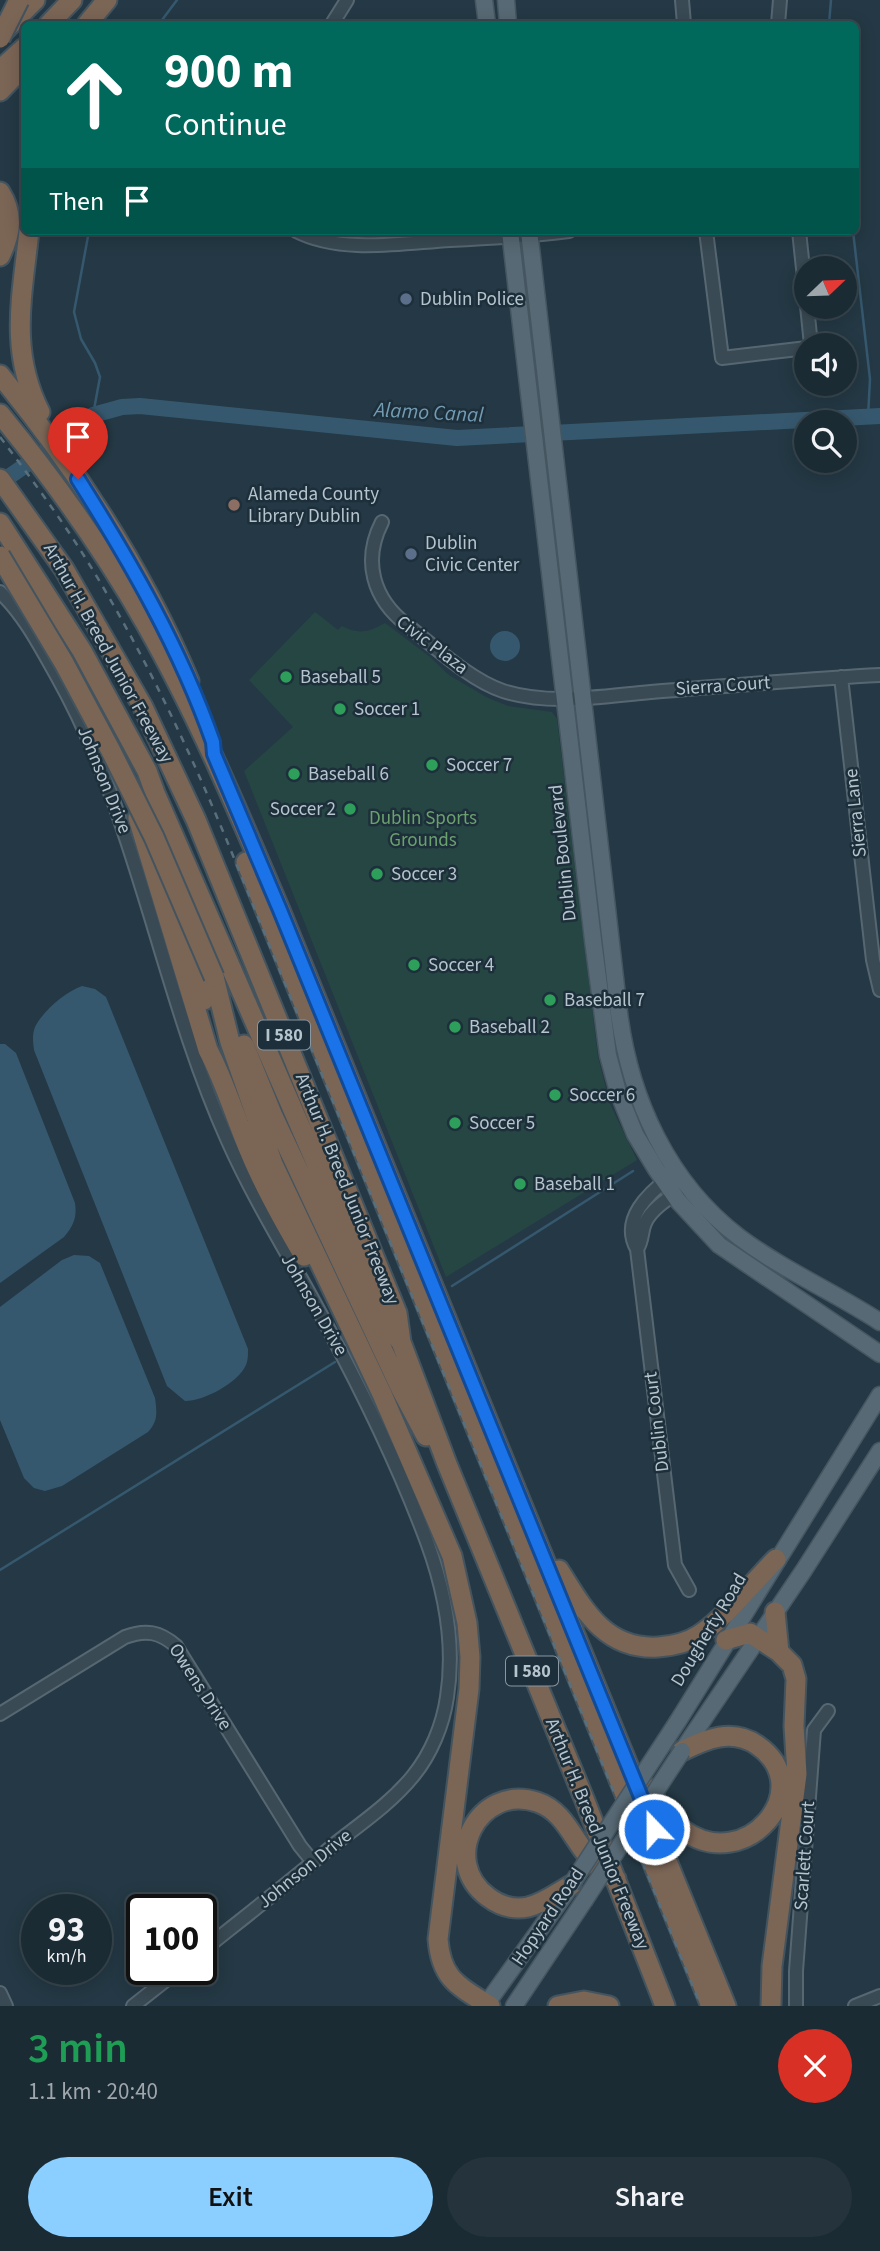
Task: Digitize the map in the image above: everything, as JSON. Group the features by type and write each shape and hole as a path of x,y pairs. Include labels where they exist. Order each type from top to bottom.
{"highway":[{"path":"0,36 19,0"},
{"path":"0,36 35,0"},
{"path":"52,21 72,0"},
{"path":"67,21 88,0"},
{"path":"90,21 107,0"},
{"path":"0,70 21,51"},
{"path":"0,91 21,69"},
{"path":"0,192 9,212 10,229 0,256"},
{"path":"29,235 22,299 21,349 24,373 35,412"},
{"path":"0,375 35,412 156,610 201,708 213,742 214,754"},
{"name":"I 580","path":"0,414 85,527 118,576 214,754 726,2006"},
{"name":"Arthur H. Breed Junior Freeway","path":"0,479 64,569 142,707 197,820 397,1313 401,1342 447,1464 665,2006"},
{"path":"0,523 82,651 147,771 191,944 217,1066 249,1151 269,1192 295,1241 355,1337"},
{"name":"I 580","path":"85,527 93,554 139,631 187,722 228,818 711,2006"},
{"path":"0,540 92,700 107,733 136,809 199,1025 217,1066"},
{"path":"0,556 64,663 154,837 214,977 273,1164 440,1526 460,1588 469,1646 469,1689 438,1939 439,1956 444,1971 457,1986 487,2005"},
{"path":"151,793 384,1320 401,1342"},
{"path":"236,1040 419,1427 447,1464"},
{"path":"540,1547 554,1562 597,1624 616,1640 640,1647 672,1646 699,1635 776,1559"},
{"path":"562,1601 581,1631 661,1810 676,1825 703,1842 738,1841 766,1825 780,1796 780,1778 764,1750 750,1740 721,1736 685,1748"},
{"path":"775,1612 779,1652"},
{"path":"726,1640 750,1633 779,1652 792,1665 796,1679 794,1726 797,1774 772,1966 771,2006"},
{"path":"571,1885 540,1903 526,1907 510,1908 495,1902 480,1891 470,1875 465,1857 468,1837 478,1818 491,1807 505,1801 522,1799 539,1802 562,1819 597,1867 616,1879"},
{"path":"558,2006 584,2001 608,2006"}],"main road":[{"path":"484,0 487,21"},
{"path":"506,0 508,21"},
{"name":"Dublin Boulevard","path":"510,235 536,460 575,697 620,1013 631,1075 642,1110 660,1145 683,1178 710,1211 738,1236 765,1255 880,1322"},
{"name":"Dublin Boulevard","path":"529,235 555,458 595,952 608,1055 618,1092 635,1134 669,1188 719,1245 880,1354"},
{"path":"595,952 603,956 610,1008 620,1013"},
{"name":"Dougherty Road","path":"571,1885 678,1721 880,1395"},
{"path":"685,1748 880,1451"},
{"name":"Hopyard Road","path":"514,2006 685,1748"},
{"name":"Hopyard Road","path":"487,2005 571,1885"}],"street":[{"path":"334,21 346,0"},
{"path":"682,0 684,21"},
{"path":"778,21 780,0"},
{"path":"304,235 344,245 495,235"},
{"path":"707,235 722,358 794,350"},
{"path":"799,235 802,256"},
{"name":"Civic Plaza","path":"382,522 372,546 371,563 377,589 391,613 479,680 502,691 532,697 575,697"},
{"name":"Johnson Drive","path":"0,592 13,605 33,634 67,693 93,748 120,813 188,1036 227,1138 273,1233 352,1373 427,1542 443,1598 449,1647 447,1695 436,1737 415,1774 399,1792 217,1939"},
{"name":"Sierra Court","path":"575,697 880,676"},
{"name":"Sierra Lane","path":"841,677 873,960 880,990"},
{"name":"Dublin Court","path":"683,1178 669,1188 646,1221 642,1242 637,1249 675,1566 689,1591"},
{"name":"Owens Drive","path":"0,1714 125,1637 139,1632 152,1632 166,1637 176,1646 300,1846 313,1862"},
{"name":"Scarlett Court","path":"796,2006 796,1971 814,1730 828,1711"},
{"path":"133,2006 160,1985"},
{"path":"0,1993 6,2006"},
{"path":"855,2006 880,1996"}],"green space":[{"name":"Dublin Sports Grounds","path":"315,612 338,630 342,626 354,631 364,631 385,623 449,675 486,697 508,706 552,712 557,719 598,1057 610,1104 637,1160 446,1277 244,771 293,727 249,680"}],"water":[{"path":"505,631 515,636 520,646 515,656 505,661 495,656 490,646 495,636"},
{"path":"82,986 95,989 106,997 248,1349 248,1359 242,1372 220,1390 201,1398 185,1401 167,1386 34,1050 33,1033 39,1021 62,997"},
{"path":"0,1044 5,1044 16,1053 75,1203 76,1213 64,1237 0,1283"},
{"path":"74,1255 89,1256 100,1263 155,1398 156,1416 148,1432 62,1486 45,1491 34,1488 24,1478 0,1420 0,1307 62,1260"}],"waterway":[{"path":"161,21 177,0"},
{"path":"829,21 831,0"},
{"path":"88,235 74,312 81,339 100,377 93,415"},
{"path":"853,235 870,379 868,417"},
{"name":"Alamo Canal","path":"0,483 79,428 93,415 122,407 140,406 457,438 880,416"},
{"path":"452,1286 633,1171"},
{"path":"0,1570 335,1362"}],"railway":[{"path":"0,437 66,528 108,595 148,668 201,781 701,2006"}],"place":[{"name":"Dublin Police","path":"406,299"},
{"name":"Alameda County Library Dublin","path":"234,505"},
{"name":"Dublin Civic Center","path":"411,554"},
{"name":"Baseball 5","path":"286,677"},
{"name":"Soccer 1","path":"340,709"},
{"name":"Soccer 7","path":"432,765"},
{"name":"Baseball 6","path":"294,774"},
{"name":"Soccer 2","path":"350,809"},
{"name":"Soccer 3","path":"377,874"},
{"name":"Soccer 4","path":"414,965"},
{"name":"Baseball 7","path":"550,1000"},
{"name":"Baseball 2","path":"455,1027"},
{"name":"Soccer 6","path":"555,1095"},
{"name":"Soccer 5","path":"455,1123"},
{"name":"Baseball 1","path":"520,1184"}],"route":[{"path":"78,479 139,578 201,708 213,742 214,754 654,1829"}]}
